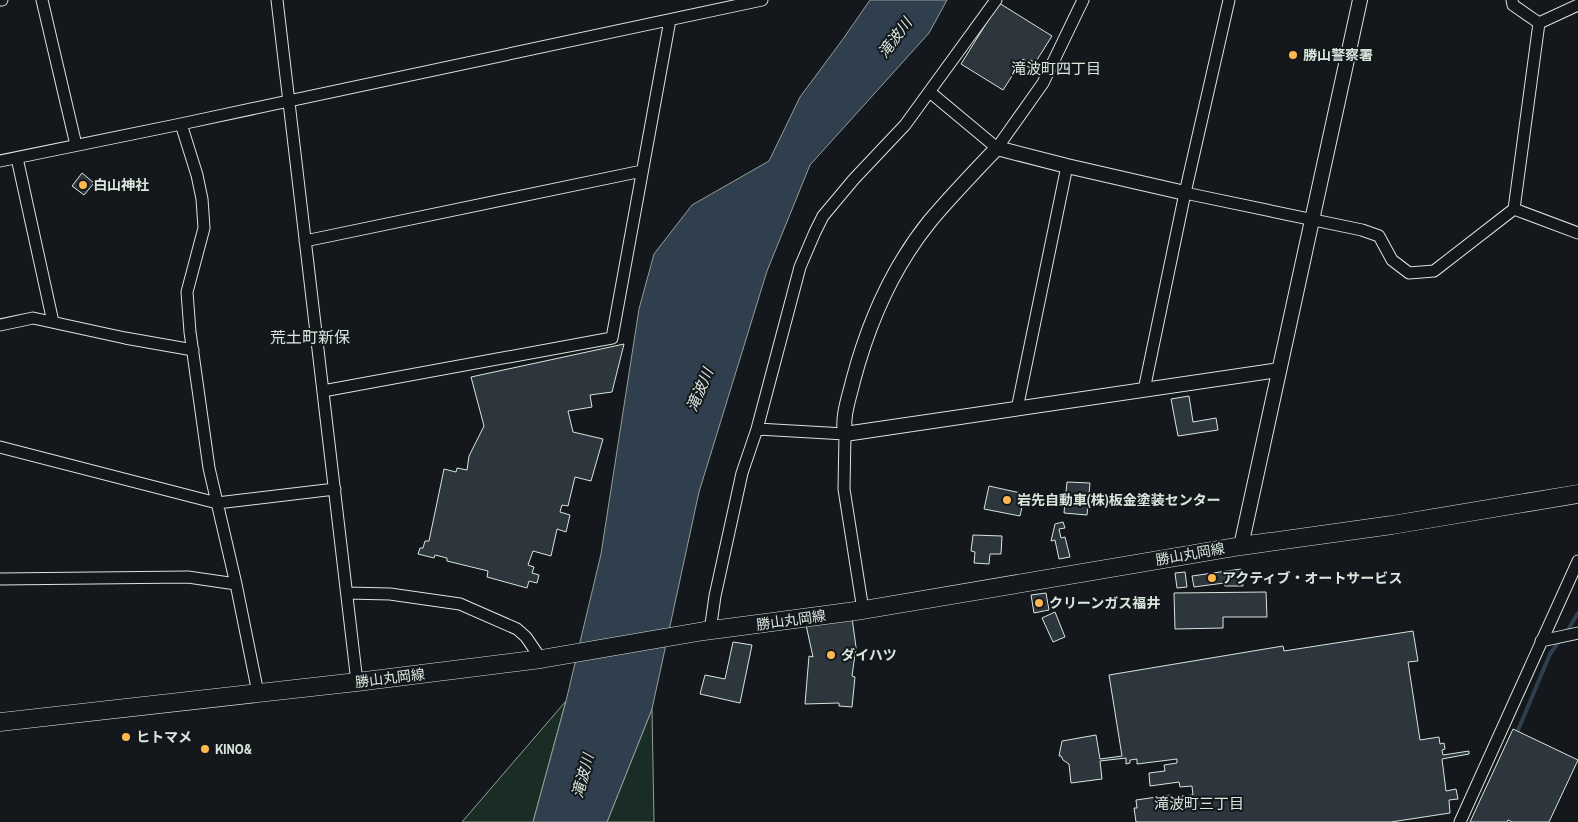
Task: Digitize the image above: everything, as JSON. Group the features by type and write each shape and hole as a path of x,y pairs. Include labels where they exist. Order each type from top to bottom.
{"main road":[{"name":"勝山丸岡線","path":"0,722 357,682 541,659 707,631 863,610 1241,546 1392,525 1578,494"}],"street":[{"path":"42,0 76,145"},
{"path":"277,0 357,682"},
{"path":"0,161 288,102 759,0"},
{"path":"707,631 742,473 757,429 800,267 819,224 823,216 854,179 905,125 931,93 996,0"},
{"path":"863,610 844,488 845,414 860,352 888,286 929,222 996,148 1043,83 1083,0"},
{"path":"1144,390 1185,193 1229,0"},
{"path":"1241,546 1360,0"},
{"path":"1512,0 1514,5 1539,23"},
{"path":"1539,23 1578,5"},
{"path":"323,391 612,338 670,20"},
{"path":"931,93 996,148 1185,193 1362,230 1378,236 1392,260 1409,273 1434,270 1514,210 1539,23"},
{"path":"181,124 197,175 202,199 204,228 187,292 192,350 209,468 236,584 258,693"},
{"path":"16,158 54,322"},
{"path":"1017,409 1067,166"},
{"path":"305,241 642,171"},
{"path":"1514,210 1578,233"},
{"path":"0,325 33,318 192,350"},
{"path":"757,429 845,434 1279,370"},
{"path":"0,447 217,503 335,489"},
{"path":"1460,822 1578,561"},
{"path":"0,579 188,577 236,584"},
{"path":"347,593 390,594 460,604 517,629 526,637 541,659"},
{"path":"1541,640 1578,634"}],"green space":[{"path":"566,701 533,822 462,822"},
{"path":"652,709 654,822 607,822"}],"water":[{"name":"滝波川","path":"870,0 947,0 929,33 810,165 767,271 699,492 652,709 607,822 533,822 566,701 601,554 639,309 654,254 692,205 769,161 800,97"}],"building":[{"path":"999,3 1052,36 1035,63 1031,60 1029,63 1023,59 1003,90 961,64"},
{"path":"82,173 94,183 84,195 72,186"},
{"path":"624,344 612,392 590,395 592,407 568,411 573,432 603,439 591,481 575,477 568,506 562,505 560,512 570,515 566,532 557,529 551,556 533,551 528,565 534,567 532,573 539,575 537,583 529,581 527,588 487,577 488,571 447,561 447,558 435,555 434,558 418,554 420,548 423,548 425,541 429,541 444,469 456,472 457,468 467,470 469,456 484,426 471,377"},
{"path":"1189,396 1193,422 1216,418 1218,430 1178,436 1171,399"},
{"path":"1067,482 1090,483 1087,515 1064,513"},
{"path":"989,486 1025,494 1020,516 984,509"},
{"path":"1063,522 1065,528 1059,529 1061,538 1065,537 1070,557 1059,559 1055,540 1051,541 1055,524"},
{"path":"973,535 1002,536 1001,554 990,554 989,564 974,563 975,552 971,551"},
{"path":"1241,569 1243,586 1225,586 1224,583 1194,587 1192,576"},
{"path":"1185,572 1187,587 1177,588 1175,573"},
{"path":"1266,592 1267,617 1223,617 1223,628 1175,629 1174,593"},
{"path":"1046,593 1049,610 1034,613 1031,595"},
{"path":"1055,612 1065,637 1053,642 1042,618"},
{"path":"852,618 856,647 852,676 855,677 852,707 839,706 839,703 805,704 809,656 813,657 806,625"},
{"path":"1413,631 1418,661 1408,662 1420,740 1439,737 1440,744 1444,743 1443,755 1469,751 1469,754 1442,759 1446,791 1456,789 1458,799 1449,800 1450,813 1391,822 1136,822 1134,808 1137,808 1136,800 1171,795 1172,801 1183,800 1182,796 1193,795 1192,786 1180,787 1179,782 1150,786 1149,773 1165,771 1164,765 1177,763 1177,759 1137,764 1137,759 1130,760 1130,763 1126,764 1126,758 1100,761 1102,779 1071,783 1069,764 1059,756 1062,741 1096,735 1100,759 1122,756 1109,675 1283,646 1284,651"},
{"path":"733,642 752,645 740,703 700,694 705,675 725,679"},
{"path":"1513,729 1578,760 1549,822 1512,822 1508,820 1507,822 1470,822"}],"waterway":[{"path":"1566,633 1578,613"},
{"path":"1516,735 1550,654 1560,640"}],"place":[{"name":"勝山警察署","path":"1293,55"},
{"name":"白山神社","path":"83,185"},
{"name":"岩先自動車(株)板金塗装センター","path":"1007,500"},
{"name":"アクティブ・オートサービス","path":"1212,578"},
{"name":"クリーンガス福井","path":"1039,603"},
{"name":"ダイハツ","path":"831,655"},
{"name":"ヒトマメ","path":"126,737"},
{"name":"KINO&","path":"205,749"}],"district":[{"name":"滝波町四丁目","path":"1056,69"},
{"name":"荒土町新保","path":"310,337"},
{"name":"滝波町三丁目","path":"1199,804"}]}
